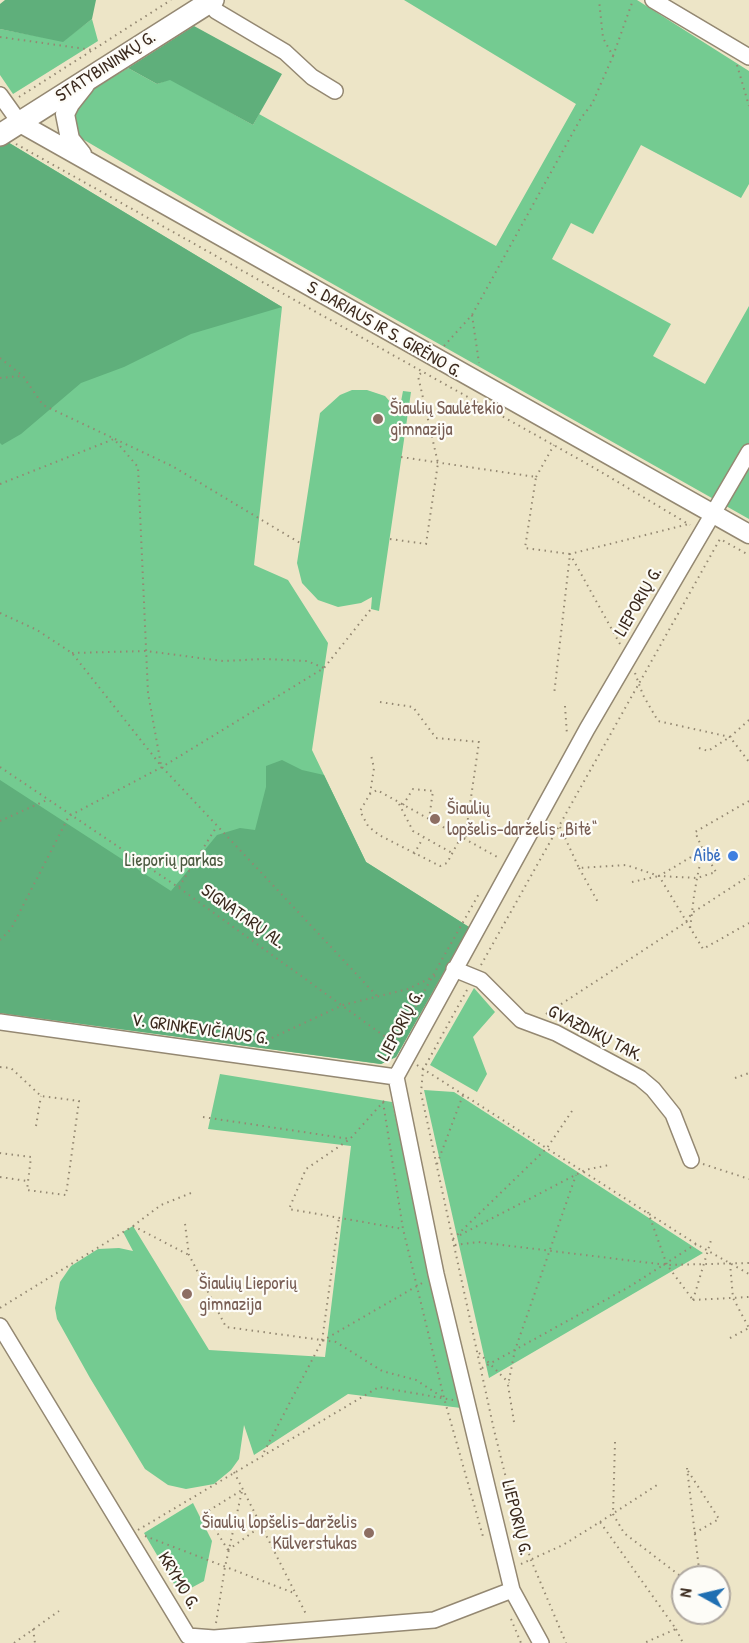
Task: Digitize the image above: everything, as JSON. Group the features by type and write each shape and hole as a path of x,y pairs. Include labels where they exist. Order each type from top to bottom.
{"main road":[{"name":"STATYBININKŲ G.","path":"9,130 211,1"}],"street":[{"path":"653,0 749,57"},
{"path":"211,1 216,11 285,52 312,77 334,91"},
{"path":"87,160 70,139 65,124 70,104 92,76"},
{"path":"3,100 9,130"},
{"name":"S. DARIAUS IR S. GIRĖNO G.","path":"9,130 87,160 428,365 483,386 711,515 749,534"},
{"name":"LIEPORIŲ G.","path":"542,1643 512,1590 436,1274 396,1077 454,969 629,659 696,528 711,515 749,452"},
{"name":"GVAZDIKŲ TAK.","path":"454,969 475,976 521,1020 556,1033 639,1078 653,1089 673,1114 692,1160"},
{"name":"V. GRINKEVIČIAUS G.","path":"0,1022 396,1077"},
{"name":"KRYMO G.","path":"0,1326 188,1636 214,1638 434,1620 512,1590"}],"path":[{"path":"3,100 93,50 171,0"},
{"path":"599,0 603,38 613,56"},
{"path":"390,539 426,544 438,463 418,376 472,315 581,118 592,104 613,56 633,0"},
{"path":"0,37 93,50"},
{"path":"730,45 749,106"},
{"path":"9,130 14,144 428,365 554,445 696,528 749,555"},
{"path":"472,315 483,386"},
{"path":"0,357 23,376 43,405 172,466 300,543"},
{"path":"0,378 23,376"},
{"path":"0,484 114,439"},
{"path":"114,439 138,467 148,693 162,767"},
{"path":"554,445 537,477 525,548 570,554 696,528 711,515"},
{"path":"401,457 537,477"},
{"path":"566,1643 531,1560 508,1485 421,1093 423,1070 720,539"},
{"path":"570,554 629,659 658,721 730,737 749,762"},
{"path":"554,695 570,554"},
{"path":"0,940 11,929 69,816 162,767 324,668 371,609"},
{"path":"0,613 37,630 72,652 162,767 377,996"},
{"path":"72,652 146,651 223,661 264,659 307,661 324,668"},
{"path":"380,702 413,707 436,738 479,742 465,839"},
{"path":"565,706 567,735"},
{"path":"699,748 708,751 730,737 749,720"},
{"path":"371,755 375,768 370,794 360,811 368,826 414,854 440,866 447,863 461,837"},
{"name":"SIGNATARŲ AL.","path":"0,767 69,816 178,887 343,1005 395,1043 423,1070 585,1170 696,1244 749,1274"},
{"path":"403,805 413,789 433,791 429,819"},
{"path":"370,794 377,790 500,858 494,867"},
{"path":"0,821 47,799"},
{"path":"579,868 626,865 659,876 697,878 716,872 695,832 749,801"},
{"path":"398,802 413,831 452,853"},
{"path":"178,887 217,826"},
{"path":"560,827 599,904"},
{"path":"414,854 424,837"},
{"path":"632,882 659,876 703,850"},
{"path":"690,929 703,850"},
{"path":"659,876 685,923 703,949 749,923"},
{"path":"531,1023 685,923 692,913 749,876"},
{"path":"395,1043 430,977 484,885"},
{"path":"237,1055 343,1005 408,989 430,977 454,969"},
{"path":"0,1067 11,1068 41,1096 79,1101 66,1195 27,1190 31,1157 0,1153"},
{"path":"735,1078 749,1073"},
{"path":"396,1077 384,1102 350,1139 306,1169 289,1209 403,1228"},
{"path":"437,1164 463,1095"},
{"path":"36,1126 41,1096"},
{"path":"384,1102 403,1228 444,1398"},
{"path":"460,1235 547,1148 572,1111"},
{"path":"203,1117 350,1139"},
{"path":"692,1160 749,1177"},
{"path":"453,1239 576,1174 609,1165"},
{"path":"514,1422 509,1383 515,1350 576,1174"},
{"path":"0,1177 28,1181"},
{"path":"0,1308 133,1226 161,1205 191,1193"},
{"path":"648,1212 667,1265 693,1300"},
{"path":"262,1454 322,1341 339,1218"},
{"path":"184,1224 189,1255 226,1327 336,1342 382,1371 416,1380 444,1398"},
{"path":"133,1226 189,1255"},
{"path":"693,1300 712,1237"},
{"path":"455,1245 478,1242 667,1265 749,1263"},
{"path":"482,1368 667,1265 696,1244"},
{"path":"730,1263 733,1298 749,1328 730,1338"},
{"path":"322,1341 436,1274"},
{"path":"693,1300 749,1297"},
{"path":"478,1353 509,1383"},
{"path":"296,1594 134,1532 262,1454 379,1387 444,1398"},
{"path":"615,1442 613,1514 624,1533 671,1569"},
{"path":"693,1534 719,1519 687,1468 693,1534 698,1565"},
{"path":"234,1472 314,1629"},
{"path":"509,1570 563,1545 657,1485"},
{"path":"214,1638 228,1550 242,1490"},
{"path":"228,1550 205,1514 242,1490"},
{"path":"600,1522 676,1629 683,1643"},
{"path":"228,1550 261,1526"},
{"path":"14,1643 59,1611"},
{"path":"33,1629 35,1643"},
{"path":"644,1643 676,1629"}],"green space":[{"path":"5,0 96,0 92,19 63,42 0,29 0,4"},
{"path":"404,0 637,0 749,71 749,184 741,198 641,145 593,234 571,223 552,259 671,324 653,356 705,384 749,306 749,519 246,235 74,134 71,118 84,95 128,68 157,84 170,79 253,125 259,114 496,246 576,104"},
{"path":"92,19 98,41 13,94 0,75 0,29 63,41"},
{"path":"194,26 282,74 253,125 170,80 157,84 128,68"},
{"name":"Lieporių parkas","path":"6,141 282,307 254,565 288,580 328,643 312,750 366,862 469,927 396,1057 381,1064 0,1013 0,144"},
{"path":"6,141 282,307 191,334 124,367 81,383 21,434 2,445 0,443 0,144"},
{"path":"352,390 367,390 385,396 399,412 403,391 411,392 379,611 371,609 372,597 361,603 338,607 318,600 302,583 297,563 320,413 340,395"},
{"path":"282,760 302,770 324,775 366,862 469,927 396,1057 381,1064 0,1013 0,780 171,891 217,835 240,828 255,830 266,787 266,766"},
{"path":"474,988 495,1012 473,1037 487,1074 477,1092 430,1065"},
{"path":"220,1074 392,1102 461,1408 348,1394 254,1455 244,1425 239,1459 231,1470 214,1484 186,1489 168,1485 145,1469 57,1319 55,1308 60,1282 71,1266 98,1249 119,1248 133,1251 123,1232 133,1226 209,1350 325,1357 351,1146 208,1129"},
{"path":"424,1090 454,1092 703,1253 489,1378"},
{"path":"193,1503 212,1541 204,1581 180,1594 144,1533"}],"place":[{"name":"Šiaulių Saulėtekio gimnazija","path":"378,419"},
{"name":"Šiaulių lopšelis-darželis „Bitė“","path":"435,819"},
{"name":"Aibė","path":"733,856"},
{"name":"Šiaulių Lieporių gimnazija","path":"187,1294"},
{"name":"Šiaulių lopšelis-darželis Kūlverstukas","path":"369,1533"}]}
